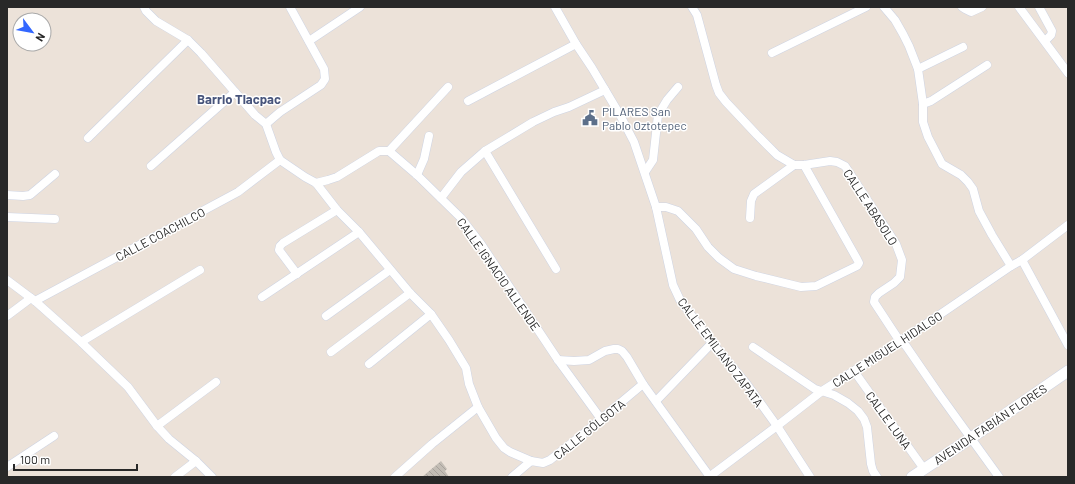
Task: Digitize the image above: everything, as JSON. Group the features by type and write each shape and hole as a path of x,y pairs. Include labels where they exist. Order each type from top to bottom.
{"main road":[{"name":"AVENIDA FABIÁN FLORES","path":"912,477 1068,371"}],"street":[{"path":"144,7 156,21 188,40 201,53 255,115 266,124 280,160 316,183 337,210 359,232 410,293 431,314 466,368 469,384 478,407 496,438 504,448 510,452 531,461 512,477"},
{"path":"266,124 296,101 321,85 325,79 324,69 290,7"},
{"path":"309,41 360,7"},
{"name":"CALLE EMILIANO ZAPATA","path":"555,7 620,115 634,142 656,207 673,285 680,300 712,344 746,383 777,426 810,477"},
{"path":"692,7 697,15 719,93 757,135 778,155 794,165 754,194 751,200 750,218"},
{"path":"772,53 866,7"},
{"path":"884,7 895,20 910,46 918,69 923,104 923,122 936,154 942,164 960,175 973,189 979,211 1011,266"},
{"path":"962,7 971,12 982,7"},
{"path":"1019,7 1068,73"},
{"path":"1039,7 1052,31 1051,35 1045,41"},
{"path":"88,138 188,40"},
{"path":"468,101 576,44"},
{"path":"918,69 963,47"},
{"path":"923,104 931,101 987,65"},
{"path":"316,183 337,177 379,151 389,151 448,87"},
{"path":"645,172 654,160 658,115 667,100 678,87"},
{"path":"441,198 461,172 485,152 533,122 605,90"},
{"path":"151,166 235,92"},
{"path":"417,176 424,159 429,136"},
{"name":"CALLE IGNACIO ALLENDE","path":"389,151 461,218 481,244 558,360 601,419"},
{"path":"485,152 556,269"},
{"name":"CALLE COACHILCO","path":"7,316 33,299 238,192 280,160"},
{"name":"CALLE ABASOLO","path":"794,165 830,161 837,162 845,166 896,244 902,260 900,277 879,293 875,297 874,302 896,337 906,346 999,477"},
{"path":"656,207 666,207 678,211 696,229 708,247 719,258 734,269 801,287 816,286 856,266 859,263 804,165"},
{"path":"7,195 30,195 55,174"},
{"path":"296,274 279,250 280,246 337,210"},
{"path":"7,217 55,219"},
{"name":"CALLE MIGUEL HIDALGO","path":"710,477 822,391 901,341 1022,260 1068,225"},
{"path":"262,297 359,232"},
{"path":"1022,260 1068,345"},
{"path":"81,342 200,270"},
{"path":"326,316 390,270"},
{"path":"7,280 33,299 128,387 157,426 169,439 196,461 212,477"},
{"path":"331,352 410,293"},
{"path":"369,364 431,314"},
{"path":"656,401 712,344"},
{"path":"753,347 815,389 834,395 858,411 864,419 867,427 871,464 873,472 877,477"},
{"path":"558,360 574,362 589,360 606,351 614,349 622,351 643,384 710,477"},
{"name":"CALLE LUNA","path":"854,371 924,469"},
{"path":"157,426 216,382"},
{"name":"CALLE GÓLGOTA","path":"531,461 543,463 550,460 643,384"},
{"path":"395,477 432,444 478,407"},
{"path":"7,468 54,436"},
{"path":"175,477 196,461"}],"building":[{"path":"441,461 447,469 445,471 449,477 422,477"}],"place":[{"name":"PILARES San Pablo Oztotepec","path":"590,118"}],"district":[{"name":"Barrio Tlacpac","path":"239,99"}]}
